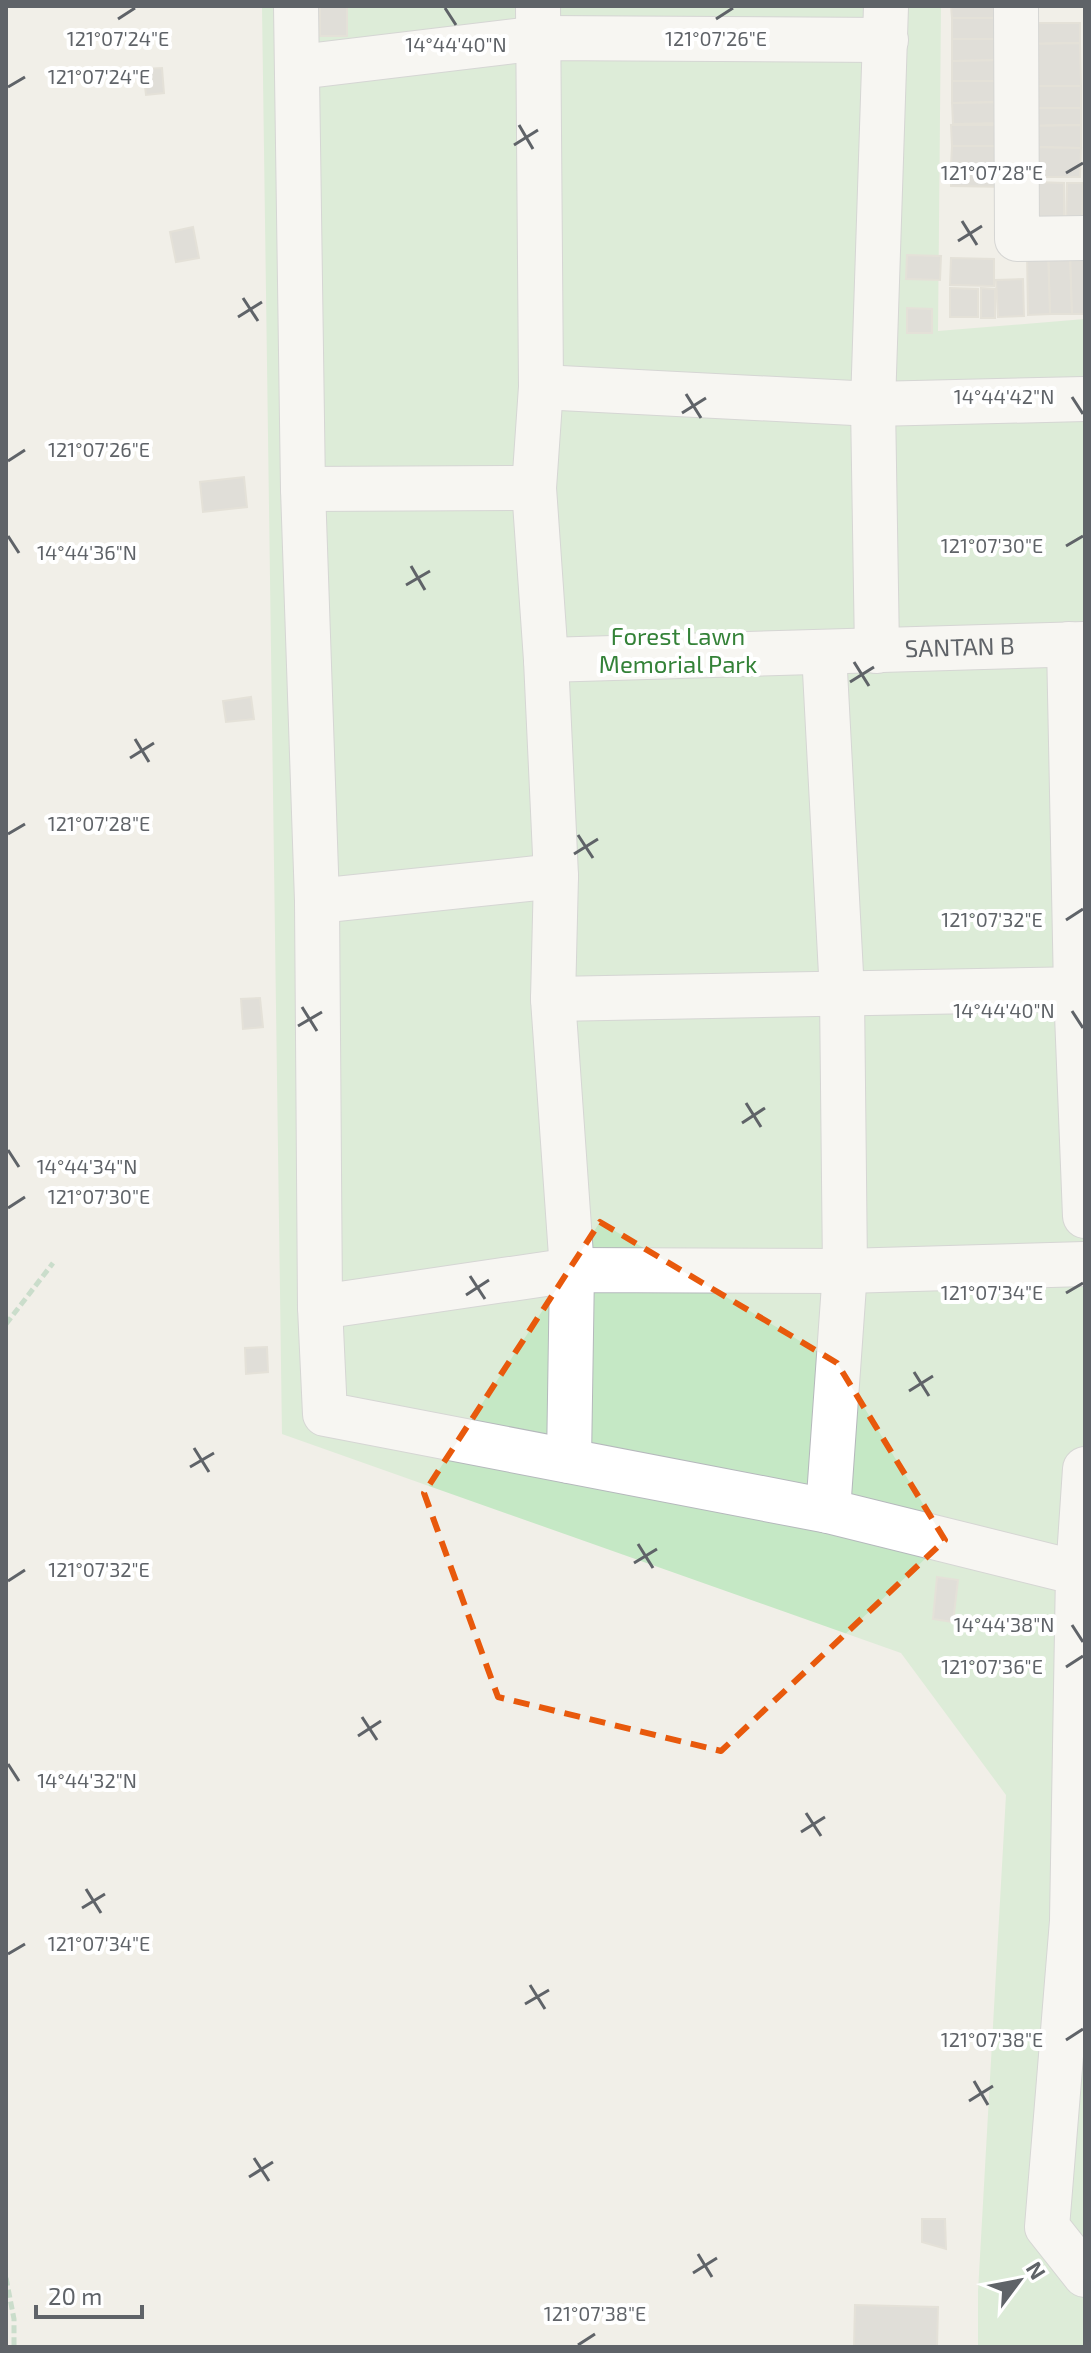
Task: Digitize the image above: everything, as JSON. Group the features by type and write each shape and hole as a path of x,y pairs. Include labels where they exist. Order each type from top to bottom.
{"street":[{"path":"296,6 303,489 317,901 320,1307 325,1414 828,1511 1078,1573"},
{"path":"1016,6 1017,239 1085,238"},
{"path":"299,67 539,22 886,23 873,404 877,651"},
{"path":"539,22 541,387 534,488 556,876 553,999 572,1270 569,1461"},
{"path":"541,387 873,404 1085,399"},
{"path":"303,489 534,488"},
{"path":"1077,644 1085,1216"},
{"name":"SANTAN B","path":"546,660 1077,644"},
{"path":"824,652 842,993 845,1271 828,1511"},
{"path":"317,901 556,876"},
{"path":"553,999 1080,989"},
{"path":"320,1307 572,1270 845,1271 1085,1264"},
{"path":"1085,1469 1078,1573 1078,1922 1047,2227 1085,2275"}],"path":[{"path":"6,1324 53,1263"},
{"path":"6,2278 14,2319 14,2347"}],"highlighted area":[{"path":"600,1222 837,1363 945,1540 721,1751 498,1697 424,1493"}],"green space":[{"name":"Forest Lawn Memorial Park","path":"262,6 941,6 938,331 1085,319 1085,2347 978,2347 978,2292 1006,1795 901,1653 282,1434"}],"building":[{"path":"320,6 347,6 347,36 320,36"},
{"path":"951,6 1007,6 1008,18 952,18"},
{"path":"952,18 1008,18 1008,39 952,39"},
{"path":"1028,23 1080,23 1080,43 1027,44"},
{"path":"952,39 1008,39 1008,60 952,61"},
{"path":"1080,43 1081,86 1028,86 1027,44"},
{"path":"1008,60 1008,81 952,81 952,61"},
{"path":"162,68 164,93 146,95 143,69"},
{"path":"952,81 1008,81 1009,102 952,103"},
{"path":"1028,86 1081,86 1081,108 1028,108"},
{"path":"1009,102 1009,123 953,124 952,103"},
{"path":"1028,108 1081,108 1081,125 1028,126"},
{"path":"951,125 1009,125 1009,146 952,146"},
{"path":"1081,125 1081,148 1028,147 1028,126"},
{"path":"952,146 1009,146 1010,166 951,166"},
{"path":"1028,147 1081,148 1080,177 1028,177"},
{"path":"951,166 1010,166 1010,187 951,186"},
{"path":"1035,182 1064,183 1064,222 1034,222"},
{"path":"1067,183 1083,183 1082,223 1066,223"},
{"path":"193,227 199,258 176,262 170,232"},
{"path":"1048,250 1070,250 1072,314 1050,314"},
{"path":"1048,250 1050,314 1028,315 1027,251"},
{"path":"1070,250 1085,250 1085,314 1072,314"},
{"path":"907,255 941,256 940,280 906,279"},
{"path":"951,258 994,259 994,286 950,285"},
{"path":"1023,279 1024,316 998,317 996,280"},
{"path":"950,288 978,289 978,317 950,317"},
{"path":"981,288 995,289 995,318 981,318"},
{"path":"907,308 932,309 932,333 907,333"},
{"path":"244,477 247,507 203,512 200,482"},
{"path":"251,697 254,719 226,722 223,701"},
{"path":"260,998 263,1027 243,1029 241,999"},
{"path":"267,1347 268,1372 246,1374 245,1348"},
{"path":"937,1577 958,1580 953,1622 933,1619"},
{"path":"922,2219 945,2219 946,2249 922,2242"},
{"path":"855,2305 938,2307 937,2347 854,2347"}]}
